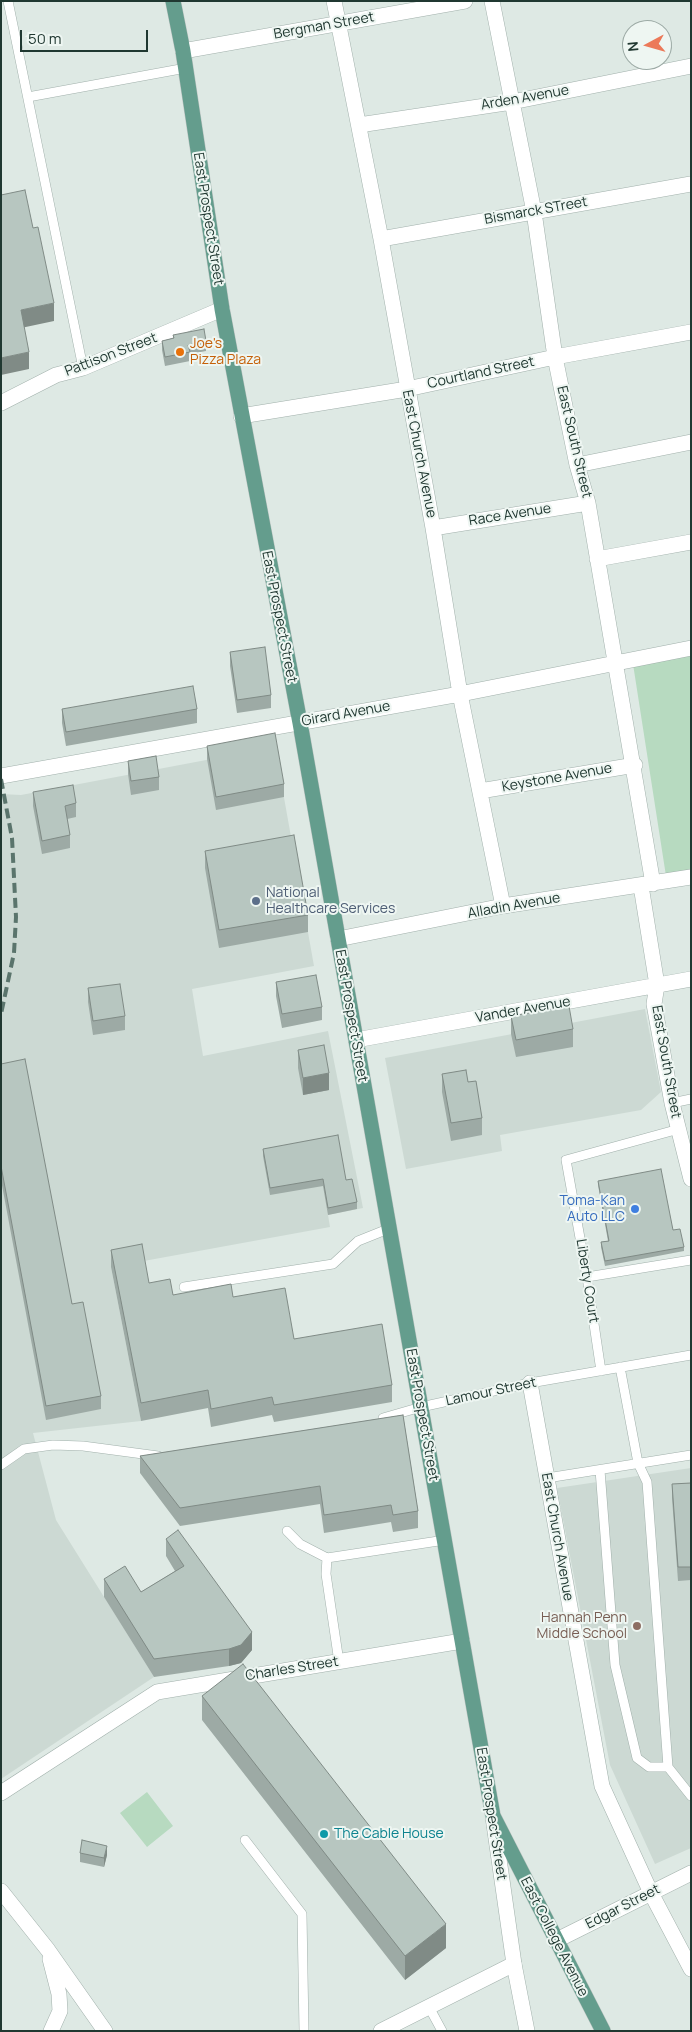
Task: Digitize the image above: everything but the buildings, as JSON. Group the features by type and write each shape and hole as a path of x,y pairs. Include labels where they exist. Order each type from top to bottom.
{"main road":[{"name":"East Prospect Street","path":"174,1 186,68 222,310 300,723 493,1816"},
{"name":"East College Avenue","path":"493,1816 555,1941 603,2031"}],"street":[{"name":"East Church Avenue","path":"334,1 381,239 433,528 460,694 502,906"},
{"name":"Bergman Street","path":"183,51 465,1"},
{"name":"East South Street","path":"492,1 534,212 555,357 577,465 588,503 634,765 657,985 654,1004 672,1103 691,1179"},
{"name":"Arden Avenue","path":"359,125 512,102 691,66"},
{"name":"Bismarck STreet","path":"381,239 691,184"},
{"name":"Pattison Street","path":"1,403 56,376 83,368 222,310"},
{"name":"Courtland Street","path":"241,416 407,388 555,357 691,332"},
{"path":"577,465 691,442"},
{"name":"Race Avenue","path":"433,528 588,503"},
{"path":"597,559 691,542"},
{"name":"Girard Avenue","path":"1,776 460,694 691,648"},
{"name":"Keystone Avenue","path":"480,791 634,765"},
{"name":"Alladin Avenue","path":"338,939 502,906 691,877"},
{"name":"Vander Avenue","path":"356,1040 691,979"},
{"name":"East Church Avenue","path":"530,1383 602,1786 651,1893 691,1969"},
{"name":"Charles Street","path":"1,1793 156,1692 462,1641"},
{"name":"East Prospect Street","path":"493,1816 514,1964 527,2031"},
{"name":"Edgar Street","path":"555,1941 691,1872"},
{"path":"1,1891 48,1950 105,2031"},
{"path":"48,1950 59,1994 60,2011 51,2031"},
{"path":"381,2031 514,1964"}],"lane":[{"path":"8,1 83,368"},
{"path":"28,97 186,68"},
{"path":"672,1103 691,1099"},
{"name":"Liberty Court","path":"601,1371 587,1277 566,1160 679,1129"},
{"path":"184,1287 333,1264 358,1241 388,1229"},
{"path":"587,1277 691,1260"},
{"name":"Lamour Street","path":"372,1420 392,1417 421,1407 530,1383 691,1355"},
{"path":"620,1367 638,1464 647,1482 668,1767 691,1796"},
{"path":"1,1465 24,1449 53,1445 83,1446 160,1456 170,1455"},
{"path":"547,1478 691,1455"},
{"path":"600,1470 615,1665 637,1758 649,1767 668,1767"},
{"path":"287,1531 300,1544 327,1558 445,1540"},
{"path":"327,1558 326,1574 339,1662"},
{"path":"245,1840 302,1914 304,2031"},
{"path":"429,2007 442,2031"}],"shaded area":[{"path":"275,747 314,966 192,989 203,1056 328,1031 363,1208 328,1215 330,1227 111,1267 141,1421 33,1433 56,1520 154,1677 1,1779 1,794 21,795"},
{"path":"645,1009 661,1092 641,1110 500,1135 502,1151 406,1169 385,1058"},
{"name":"Hannah Penn Middle School","path":"691,1468 691,1848 655,1864 610,1765 557,1488"}],"green space":[{"path":"691,654 691,871 666,876 633,664"},
{"path":"147,1792 173,1826 147,1847 120,1813"}],"railway":[{"path":"1,779 12,838 16,917 14,953 1,1014"}],"place":[{"name":"Joe's Pizza Plaza","path":"180,352"},
{"name":"National Healthcare Services","path":"256,901"},
{"name":"Toma-Kan Auto LLC","path":"635,1209"},
{"name":"Hannah Penn Middle School","path":"637,1626"},
{"name":"The Cable House","path":"324,1834"}]}
